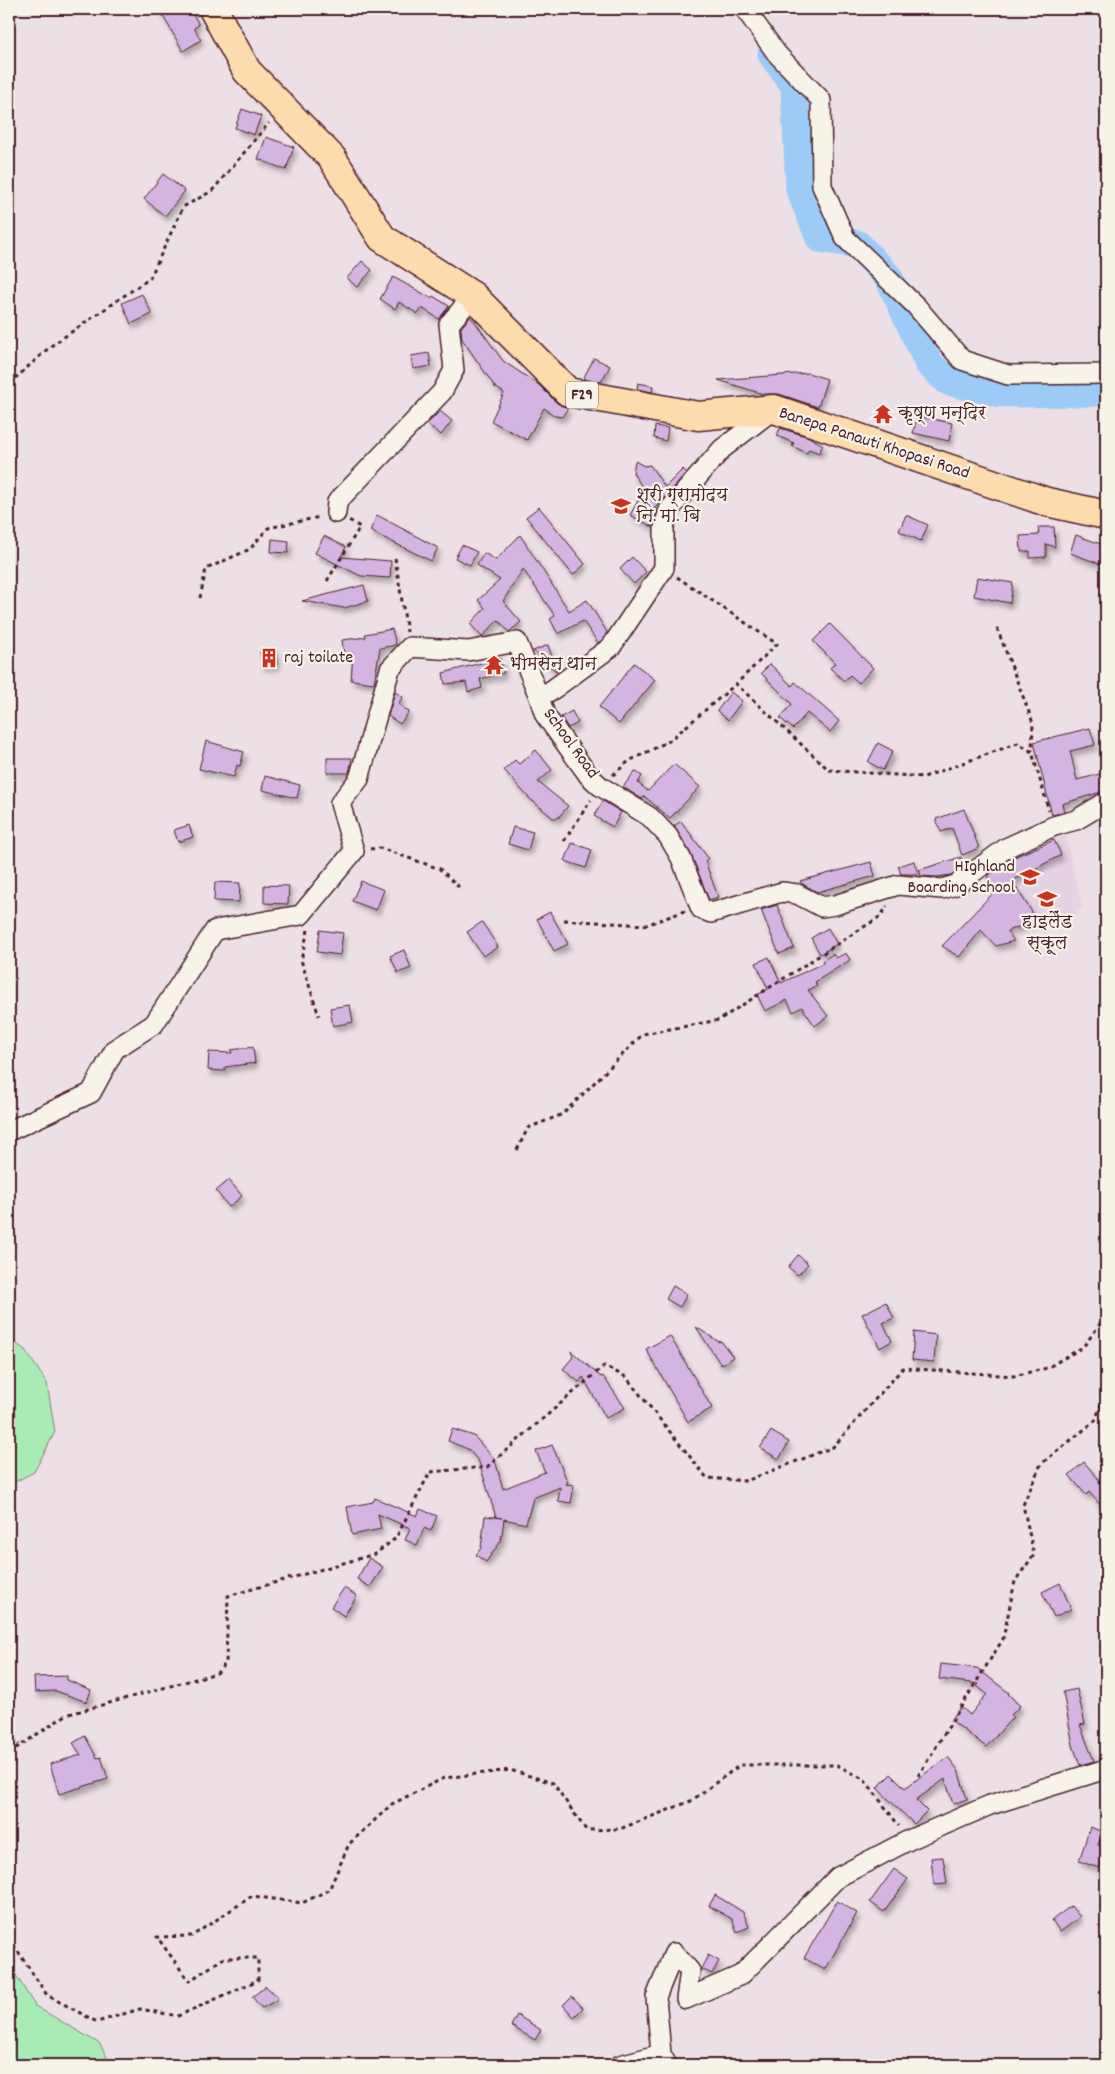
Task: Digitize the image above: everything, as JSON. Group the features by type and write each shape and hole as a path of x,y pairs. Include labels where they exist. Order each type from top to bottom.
{"main road":[{"name":"Banepa Panauti Khopasi Road","path":"213,9 247,71 332,158 382,238 473,296 568,392 698,416 774,410 1046,502 1106,515"}],"street":[{"path":"744,9 777,54 821,100 822,186 845,238 916,306 962,360 1008,375 1106,374"},
{"path":"336,513 337,502 442,392 454,370 448,324 473,296"},
{"path":"539,697 552,690 612,647 664,568 664,527 669,510 722,449 774,410"},
{"name":"School Road","path":"410,647 468,651 516,642 545,715 589,776 600,786 650,817 668,836 681,858 701,909"},
{"path":"9,1131 91,1093 115,1049 154,1024 215,930 301,915 354,851 340,802 359,779 390,669 410,647"},
{"path":"701,909 711,913 782,892 797,894 822,907 835,905 898,886 942,889 956,885 1006,848 1054,826 1076,820 1106,802"},
{"path":"620,2065 664,2059 656,1997 674,1953 690,1971 686,1999 741,1974 838,1877 909,1840 990,1805 1106,1769"}],"path":[{"path":"9,384 51,346 150,278 183,207 212,191 282,107"},
{"path":"200,598 206,569 250,548 268,528 336,513 360,527 327,582"},
{"path":"394,558 410,647"},
{"path":"564,841 600,786 629,761 669,741 736,684 777,644 664,568"},
{"path":"997,628 1033,723 1032,752 1054,826"},
{"path":"736,684 829,770 924,777 1018,743 1032,752"},
{"path":"354,851 380,848 389,851 440,869 459,887"},
{"path":"517,1150 528,1128 563,1114 643,1034 719,1020 881,916 898,886"},
{"path":"564,920 646,925 682,911 701,909"},
{"path":"301,915 309,924 301,960 319,1016"},
{"path":"9,1753 18,1745 66,1715 217,1673 226,1663 228,1596 375,1554 396,1538 430,1472 487,1467 604,1366 626,1377 707,1478 746,1481 833,1447 903,1368 1014,1376 1047,1368 1083,1347 1106,1316"},
{"path":"918,1776 1003,1639 1015,1581 1034,1555 1023,1505 1041,1464 1095,1421 1106,1392"},
{"path":"9,1731 18,1745"},
{"path":"9,1938 47,1995 97,2022 140,2009 178,2016 258,1980 258,1958 224,1958 189,1980 157,1937 192,1936 252,1896 302,1903 329,1890 349,1844 392,1804 444,1778 510,1770 553,1783 586,1830 620,1829 691,1801 740,1765 837,1765 865,1780 909,1840"}],"shaded area":[{"name":"HIghland Boarding School","path":"1064,828 1082,908 1071,919 1015,930 982,871"}],"green space":[{"path":"9,1338 25,1350 47,1383 55,1432 34,1472 9,1485"},
{"path":"9,1964 35,2006 100,2044 111,2065 9,2065"}],"building":[{"path":"159,9 190,9 199,25 194,28 201,40 183,51"},
{"path":"242,109 261,116 254,135 235,128"},
{"path":"266,137 294,147 286,170 258,159"},
{"path":"163,174 185,191 165,216 144,199"},
{"path":"362,261 372,270 357,287 347,278"},
{"path":"393,277 431,298 433,296 449,306 439,319 422,308 418,314 399,302 395,309 380,299"},
{"path":"142,294 152,314 131,324 122,303"},
{"path":"470,317 503,361 539,385 557,403 568,408 562,417 555,416 544,408 527,440 491,421 504,393 495,387 462,339 461,328"},
{"path":"429,353 431,366 413,369 411,356"},
{"path":"594,358 610,366 601,382 583,379"},
{"path":"808,373 827,379 818,407 779,394 763,394 718,380"},
{"path":"638,383 653,386 652,392 637,389"},
{"path":"440,411 452,421 441,435 427,424"},
{"path":"917,416 952,423 949,441 913,433"},
{"path":"655,426 668,428 666,441 654,438"},
{"path":"780,428 809,437 823,445 819,453 809,449 807,453 792,446 794,443 777,436"},
{"path":"635,461 644,466 650,465 665,487 683,469 687,473 653,510 657,512 653,527 630,515 644,490 633,473"},
{"path":"539,507 585,564 573,575 526,517"},
{"path":"377,515 438,548 431,561 370,531"},
{"path":"906,515 928,525 921,541 899,531"},
{"path":"1038,527 1054,527 1055,547 1046,544 1046,557 1030,558 1030,551 1021,552 1020,536 1039,535"},
{"path":"520,535 569,611 587,600 607,632 598,643 583,621 558,634 550,619 555,616 523,569 503,601 521,622 509,632 498,620 482,637 470,624 485,608 478,600 500,580 477,565 484,553 496,560"},
{"path":"1076,535 1106,546 1106,566 1070,553"},
{"path":"324,536 346,547 341,557 391,561 390,578 361,576 315,553"},
{"path":"272,539 289,541 288,553 271,552"},
{"path":"462,545 477,552 470,565 455,558"},
{"path":"632,557 646,572 634,584 620,569"},
{"path":"977,577 1013,583 1010,603 974,596"},
{"path":"364,585 368,601 344,608 302,601"},
{"path":"830,624 873,668 859,683 850,675 844,681 830,668 835,663 813,641"},
{"path":"392,629 396,645 380,648 374,683 351,680 353,653 344,654 342,640 366,637 365,634"},
{"path":"548,645 557,672 533,651"},
{"name":"raj toilate","path":"276,650 277,665 262,666 260,652"},
{"path":"500,658 504,673 480,679 482,688 468,692 466,682 445,684 443,673"},
{"path":"634,663 655,680 619,724 599,707"},
{"path":"770,664 792,686 795,682 839,721 830,732 807,713 793,729 780,718 792,704 761,673"},
{"path":"395,692 403,697 398,704 409,712 400,724 388,716"},
{"path":"731,692 742,701 728,720 717,711"},
{"path":"572,711 578,723 568,728 561,717"},
{"path":"1090,728 1095,745 1070,751 1077,780 1100,774 1104,791 1062,804 1064,812 1052,815 1034,742"},
{"path":"206,741 244,752 240,766 237,765 234,777 199,769"},
{"path":"878,743 893,751 883,770 868,762"},
{"path":"536,750 552,770 538,782 568,806 558,818 553,818 528,797 504,770 515,760 519,764"},
{"path":"327,758 352,758 349,773 327,773"},
{"path":"674,764 700,787 670,818 644,796 642,799 623,787 635,771 642,776 638,783 648,791"},
{"path":"265,776 300,785 297,798 262,790"},
{"path":"603,801 621,812 613,827 594,816"},
{"path":"964,809 979,848 962,855 952,828 941,832 936,819"},
{"path":"681,821 708,858 705,861 718,897 709,900 691,854 674,826"},
{"path":"189,825 193,837 178,842 174,830"},
{"path":"513,827 533,832 528,850 508,844"},
{"path":"1054,840 1061,855 1012,881 1037,920 1007,931 1014,941 996,946 981,930 959,957 942,946 996,890 987,878 991,873 1012,858"},
{"path":"572,843 592,850 586,868 565,861"},
{"path":"961,857 960,868 951,875 937,877 921,876 919,870"},
{"path":"914,861 918,874 901,874 898,866"},
{"path":"871,862 875,876 817,892 800,881"},
{"path":"361,881 384,890 376,910 352,901"},
{"path":"215,882 240,883 239,902 214,901"},
{"path":"264,885 289,886 288,904 264,903"},
{"path":"777,905 794,948 779,954 761,910"},
{"path":"550,912 568,944 554,951 537,919"},
{"path":"482,922 498,947 483,956 467,932"},
{"path":"828,928 837,944 820,954 811,938"},
{"path":"320,930 343,933 340,955 317,952"},
{"path":"404,950 411,968 398,973 390,956"},
{"path":"846,953 850,960 815,982 817,986 808,990 828,1016 815,1026 802,1007 793,1012 787,1000 765,1011 757,995 768,989 756,963 769,957 781,983 823,963 822,961 833,954 836,958"},
{"path":"350,1005 353,1022 333,1026 330,1008"},
{"path":"253,1047 255,1063 225,1067 225,1071 208,1070 209,1052 232,1053 231,1050"},
{"path":"229,1180 242,1196 229,1207 216,1191"},
{"path":"798,1255 808,1264 798,1275 788,1267"},
{"path":"673,1286 687,1294 680,1307 666,1299"},
{"path":"886,1302 894,1318 883,1323 892,1341 880,1348 862,1314"},
{"path":"696,1327 719,1342 721,1341 733,1357 721,1365"},
{"path":"914,1332 936,1335 934,1362 912,1360"},
{"path":"670,1336 712,1408 688,1422 646,1349"},
{"path":"571,1351 601,1377 603,1376 625,1408 606,1418 583,1377 579,1382 563,1369 573,1357"},
{"path":"452,1429 474,1436 495,1460 503,1489 545,1472 536,1451 552,1445 568,1483 566,1484 574,1485 571,1503 558,1501 560,1487 533,1498 526,1524 504,1519 501,1541 486,1562 476,1555 481,1548 485,1516 502,1518 496,1517 479,1462 468,1449 448,1441"},
{"path":"771,1431 789,1442 779,1459 760,1448"},
{"path":"1084,1462 1106,1491 1106,1511 1089,1492 1086,1495 1069,1475"},
{"path":"375,1498 417,1516 420,1509 437,1516 431,1531 424,1528 417,1545 405,1540 410,1528 378,1514 381,1529 352,1535 347,1507 373,1502"},
{"path":"369,1558 383,1567 370,1587 357,1579"},
{"path":"1060,1583 1071,1609 1054,1617 1042,1592"},
{"path":"344,1588 357,1596 344,1616 331,1607"},
{"path":"941,1664 977,1668 1009,1693 1020,1706 1011,1715 1013,1717 986,1747 951,1720 961,1707 970,1715 987,1694 977,1686 979,1684 939,1679"},
{"path":"67,1676 67,1680 91,1690 87,1702 56,1691 35,1692 34,1677"},
{"path":"1077,1689 1085,1724 1080,1725 1094,1761 1080,1765 1073,1745 1063,1692"},
{"path":"85,1736 97,1758 101,1757 108,1779 59,1794 50,1764 81,1755 73,1743"},
{"path":"948,1757 958,1770 967,1799 953,1804 945,1779 916,1800 927,1811 914,1824 877,1788 891,1774 905,1788"},
{"path":"1090,1827 1103,1832 1098,1845 1106,1847 1099,1868 1079,1861"},
{"path":"943,1857 947,1884 934,1885 931,1858"},
{"path":"894,1869 908,1879 884,1912 870,1902"},
{"path":"715,1895 743,1912 749,1927 737,1932 732,1919 709,1906"},
{"path":"837,1901 857,1913 825,1970 804,1958"},
{"path":"1071,1906 1080,1917 1060,1932 1052,1920"},
{"path":"708,1955 719,1961 712,1974 701,1969"},
{"path":"266,1986 278,1999 262,2008 252,1997"},
{"path":"572,1996 583,2008 574,2017 563,2005"},
{"path":"517,2015 541,2030 535,2040 511,2026"}],"waterway":[{"path":"772,54 795,86 800,189 820,238 857,244 889,278 929,364 948,381 1000,393 1106,392"}],"place":[{"name":"कृष्ण मन्दिर","path":"883,414"},
{"name":"श्री ग्रामोदय नि. मा. बि","path":"621,506"},
{"name":"raj toilate","path":"269,658"},
{"name":"भीमसेन थान","path":"494,665"},
{"name":"HIghland Boarding School","path":"1030,877"},
{"name":"हाइलैंड स्कूल","path":"1047,899"}]}
